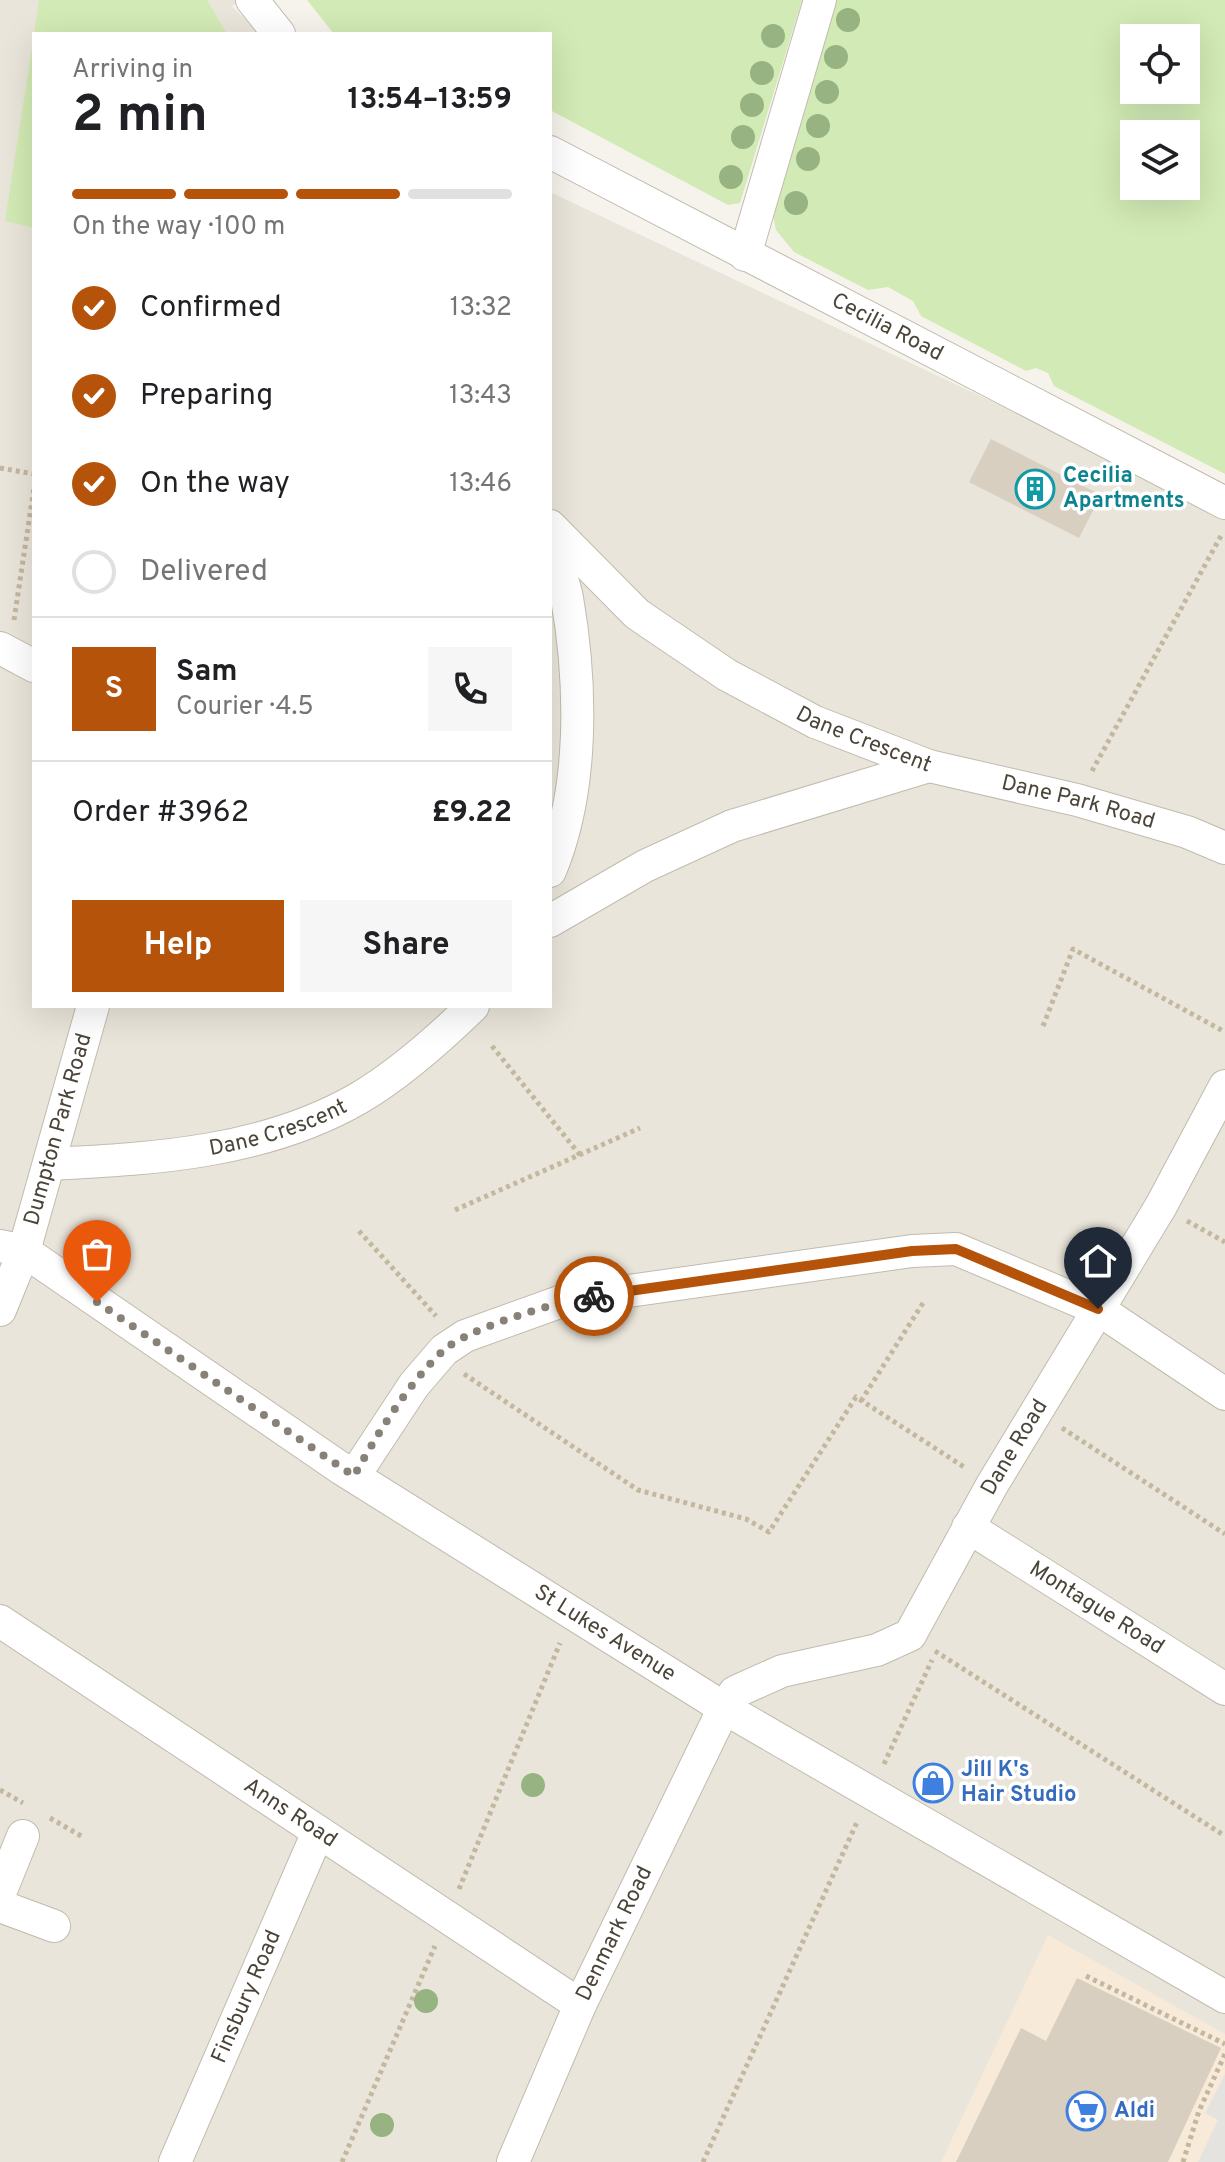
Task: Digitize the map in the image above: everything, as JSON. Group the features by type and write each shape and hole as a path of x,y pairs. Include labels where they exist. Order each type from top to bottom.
{"street":[{"path":"745,255 820,0"},
{"name":"Cecilia Road","path":"552,153 1225,503"},
{"name":"Dane Crescent","path":"552,528 637,614 727,675 815,722 929,766"},
{"path":"552,552 567,596 577,698 575,772 563,840 552,866"},
{"name":"Dane Crescent","path":"552,920 645,866 732,826 929,766"},
{"name":"Dane Park Road","path":"929,766 1077,800 1187,832 1225,848"},
{"name":"Dumpton Park Road","path":"0,1310 12,1249 50,1164 92,1008"},
{"name":"Dane Crescent","path":"50,1164 120,1161 242,1144 306,1124 360,1098 439,1039 471,1008"},
{"name":"Dane Road","path":"923,1644 968,1527 1161,1206 1225,1086"},
{"name":"St Lukes Avenue","path":"12,1249 354,1476 724,1708 1225,1997"},
{"path":"354,1476 414,1385 448,1349 465,1336 565,1300 912,1251 956,1249 1098,1309 1225,1394"},
{"name":"Montague Road","path":"968,1527 1225,1689"},
{"name":"Anns Road","path":"0,1621 580,2005"},
{"path":"724,1708 735,1692 782,1671 877,1650 923,1644"},
{"name":"Denmark Road","path":"513,2162 580,2005 724,1708"},
{"name":"Finsbury Road","path":"175,2162 318,1832"},
{"path":"0,1893 23,1836"},
{"path":"0,1906 54,1926"}],"path":[{"path":"0,468 32,474"},
{"path":"14,655 32,505"},
{"path":"1077,800 1225,529"},
{"path":"1043,1026 1073,949 1225,1032"},
{"path":"492,1046 580,1155"},
{"path":"455,1210 640,1128"},
{"path":"1161,1206 1225,1242"},
{"path":"359,1231 448,1349 638,1490 746,1519 769,1532 856,1397 992,1485"},
{"path":"861,1401 923,1303"},
{"path":"1037,1411 1225,1534"},
{"path":"342,2162 448,1916 572,1612"},
{"path":"703,2162 871,1791 923,1644 1225,1836"},
{"path":"1086,1976 1225,2044"},
{"path":"1183,2162 1199,2111 1225,2054"}],"shaded area":[{"path":"0,0 242,0 232,6 258,32 32,32 32,1008 552,1008 552,193 1225,512 1225,2162 0,2162"},
{"name":"Aldi","path":"1048,1935 1225,2034 1225,2162 941,2162"},
{"path":"1225,2074 1225,2162 1198,2162 1218,2120 1205,2113"}],"green space":[{"path":"39,0 207,0 226,32 34,32"},
{"path":"307,0 802,0 740,203 728,205 552,111 552,32 332,32"},
{"path":"835,0 1225,0 1225,474 1054,386 1048,373 1036,368 1026,371 921,316 913,301 888,287 868,290 794,252 776,230 773,215"},
{"path":"32,47 32,228 5,221"}],"building":[{"name":"Cecilia Apartments","path":"991,439 1101,495 1079,538 969,482"},
{"name":"Aldi","path":"1077,1978 1221,2048 1168,2162 956,2162 1021,2028 1046,2041"}],"way so far":[{"path":"97,1302 354,1476 414,1385 444,1350 465,1336 565,1300 594,1296"}],"place":[{"name":"Cecilia Apartments","path":"1035,489"},
{"name":"Jill K's Hair Studio","path":"933,1783"},
{"name":"Aldi","path":"1086,2111"}],"route":[{"path":"594,1296 912,1251 956,1249 1098,1309"}]}
